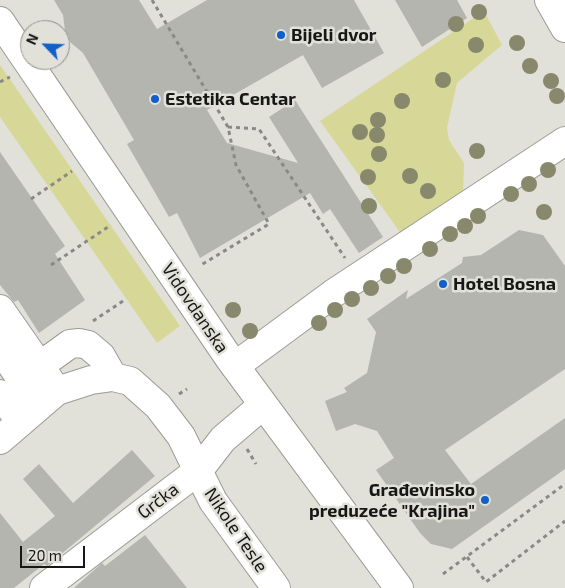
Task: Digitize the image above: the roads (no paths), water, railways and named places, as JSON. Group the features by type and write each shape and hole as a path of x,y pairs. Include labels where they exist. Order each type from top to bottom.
{"street":[{"path":"549,0 565,28"},
{"name":"Vidovdanska","path":"0,21 235,366 399,588"},
{"path":"235,366 334,293 565,141"},
{"path":"0,310 39,406"},
{"path":"0,440 39,406 78,383 113,377 101,356 88,344 79,342 70,344 52,357"},
{"path":"0,348 39,406"},
{"name":"Nikole Tesle","path":"113,377 130,381 145,392 181,436 213,501 276,588"},
{"path":"0,394 39,406"},
{"name":"Grčka","path":"44,588 199,470 223,439 263,405"}],"place":[{"name":"Bijeli dvor","path":"281,35"},
{"name":"Estetika Centar","path":"155,99"},
{"name":"Hotel Bosna","path":"443,284"},
{"name":"Građevinsko preduzeće \"Krajina\"","path":"485,500"}]}
